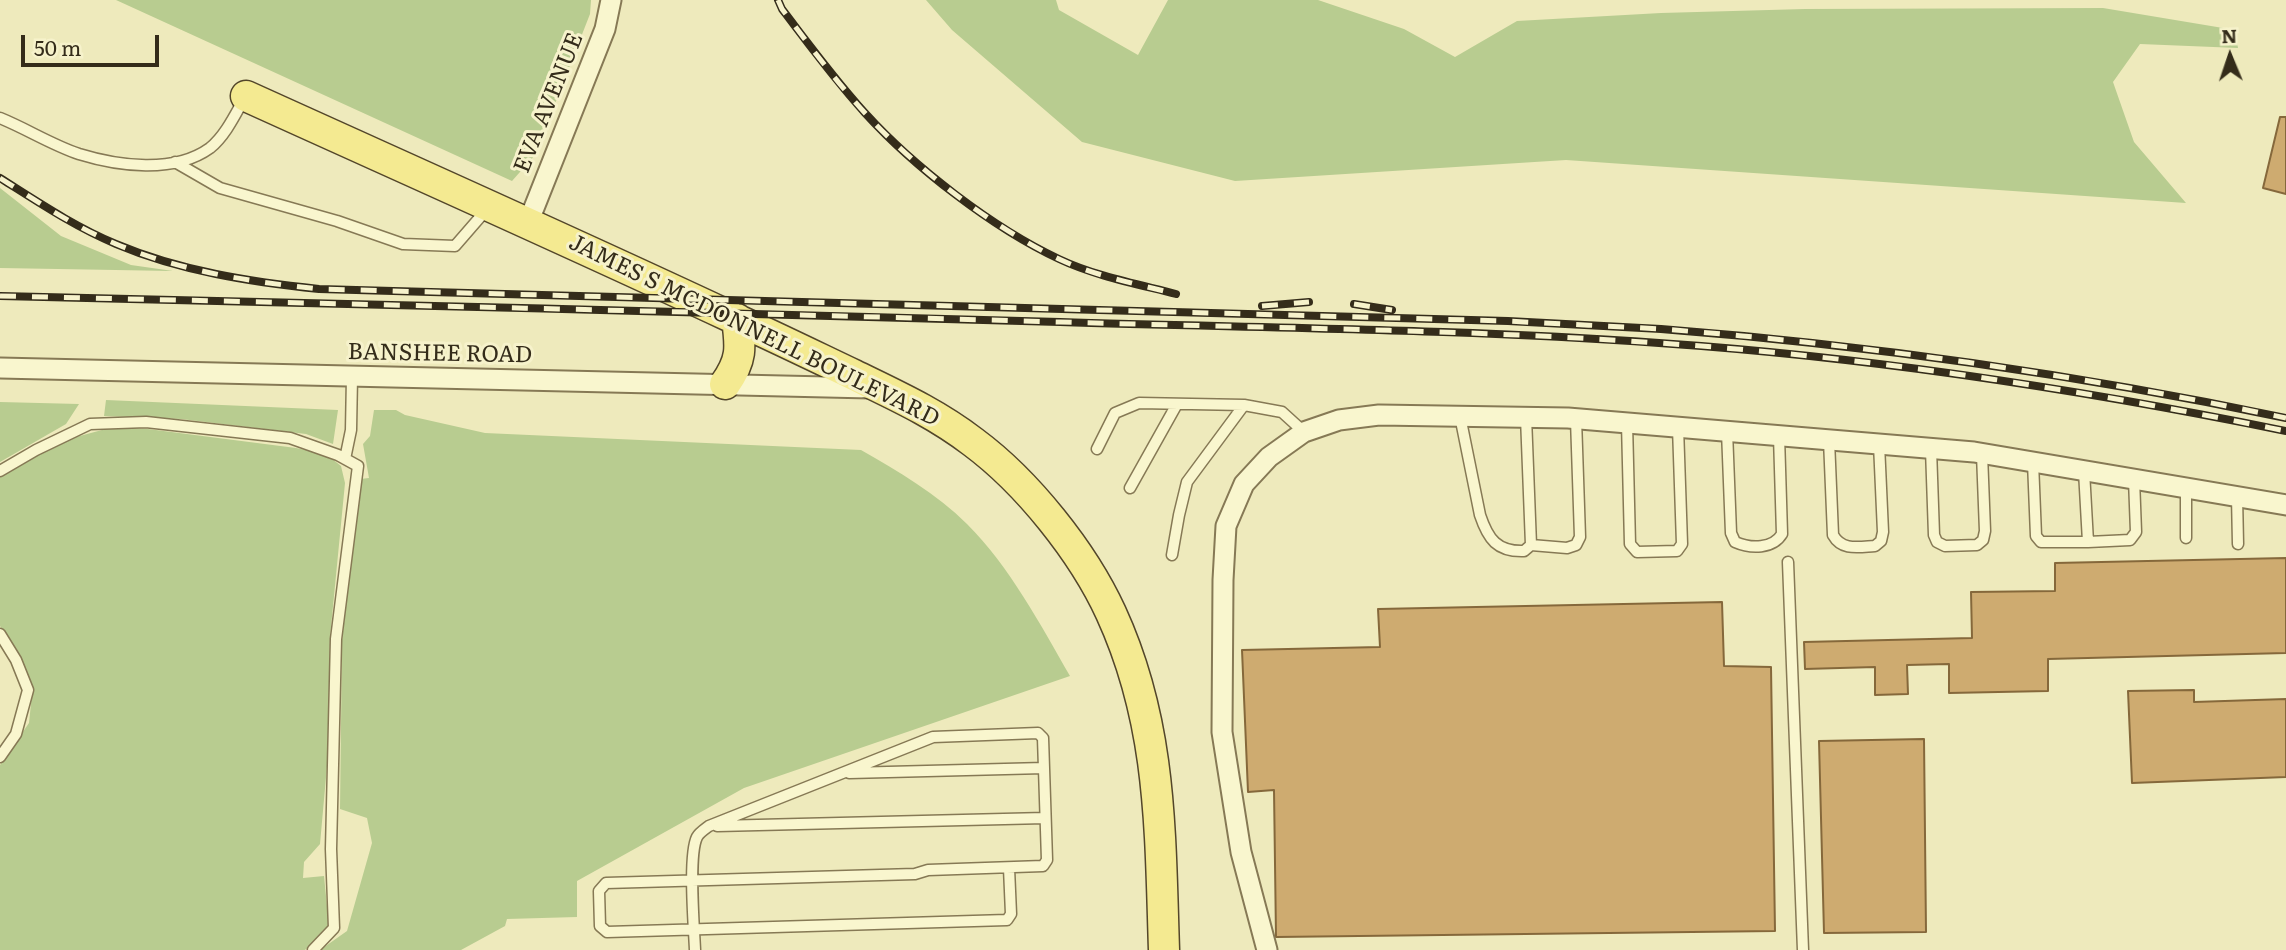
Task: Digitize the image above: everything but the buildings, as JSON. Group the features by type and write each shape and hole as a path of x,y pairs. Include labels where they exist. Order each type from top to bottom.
{"main road":[{"name":"JAMES S MCDONNELL BOULEVARD","path":"246,96 737,319 925,409 975,443 1021,484 1068,542 1110,611 1136,679 1154,759 1164,950"},
{"path":"726,384 737,367 740,347 737,319"}],"street":[{"name":"EVA AVENUE","path":"527,223 605,29 611,0"},
{"name":"BANSHEE ROAD","path":"0,368 880,388"},
{"path":"1267,950 1241,852 1222,732 1226,526 1244,484 1269,457 1304,432 1339,420 1379,415 1576,419 1982,453 2286,505"}],"lane":[{"path":"0,118 79,154 141,167 184,160 210,147 230,124 246,96"},
{"path":"175,162 220,188 403,244 455,246 489,206"},
{"path":"345,459 351,430 352,377"},
{"path":"1097,449 1115,413 1139,403 1244,405 1282,412 1304,432"},
{"path":"1130,488 1177,404"},
{"path":"1172,555 1188,482 1244,405"},
{"path":"1460,416 1485,529 1497,545 1509,551 1524,551 1531,545 1567,548 1576,545 1580,537 1576,419"},
{"path":"1526,417 1531,545"},
{"path":"0,471 90,424 146,422 290,439 358,466 336,639 331,849 334,928 313,950"},
{"path":"1627,423 1630,544 1637,552 1677,551 1682,544 1678,427"},
{"path":"1727,431 1731,533 1735,542 1744,546 1771,545 1782,534 1779,436"},
{"path":"1829,440 1833,535 1838,543 1846,547 1875,546 1881,541 1883,532 1879,444"},
{"path":"1931,449 1934,535 1937,542 1944,546 1977,545 1983,540 1985,531 1982,453"},
{"path":"2033,462 2036,536 2040,542 2130,540 2136,532 2134,479"},
{"path":"2084,471 2088,542"},
{"path":"2186,488 2186,538"},
{"path":"2236,496 2238,544"},
{"path":"1788,562 1803,950"},
{"path":"0,634 16,660 28,690 16,733 0,757"},
{"path":"695,950 694,929 693,880 692,853 698,835 709,826 933,737 1038,733 1043,738 1047,860 1043,866 928,870 915,874 693,880 606,883 599,891 600,926 607,932 694,929 1007,920 1012,914 1009,868"},
{"path":"842,773 1044,768"},
{"path":"709,826 1045,818"}],"green space":[{"path":"116,0 591,0 590,14 535,155 512,181"},
{"path":"926,0 1056,0 1059,10 1138,55 1168,0 1318,0 1404,29 1455,57 1517,21 1805,9 2103,8 2235,30 2238,48 2140,44 2113,82 2134,142 2186,203 1566,160 1235,181 1082,142 952,30"},
{"path":"0,188 61,236 131,265 173,271 0,268"},
{"path":"106,400 338,410 333,444 306,434 181,419 104,416"},
{"path":"0,402 79,404 66,424 0,462"},
{"path":"374,410 396,410 405,415 485,433 861,450 930,493 983,541 1023,597 1070,676 744,788 577,881 577,917 507,919 505,926 461,950 320,950 347,931 372,843 367,818 340,809 342,640 360,479 369,478 363,444 370,436"},
{"path":"113,427 296,448 326,454 341,466 345,483 330,637 328,755 320,844 304,862 303,878 324,876 329,926 305,950 0,950 0,765 29,723 32,694 21,657 0,626 0,476 48,448"}],"railway":[{"path":"778,0 812,49 865,113 907,154 956,195 1008,231 1059,259 1102,275 1176,294"},
{"path":"0,178 86,230 140,253 216,274 319,289 1508,321 1661,329 1975,363 2131,388 2286,418"},
{"path":"0,296 663,311 1584,338 1738,349 1974,376 2286,431"},
{"path":"1262,306 1309,302"},
{"path":"1354,304 1392,310"}]}
